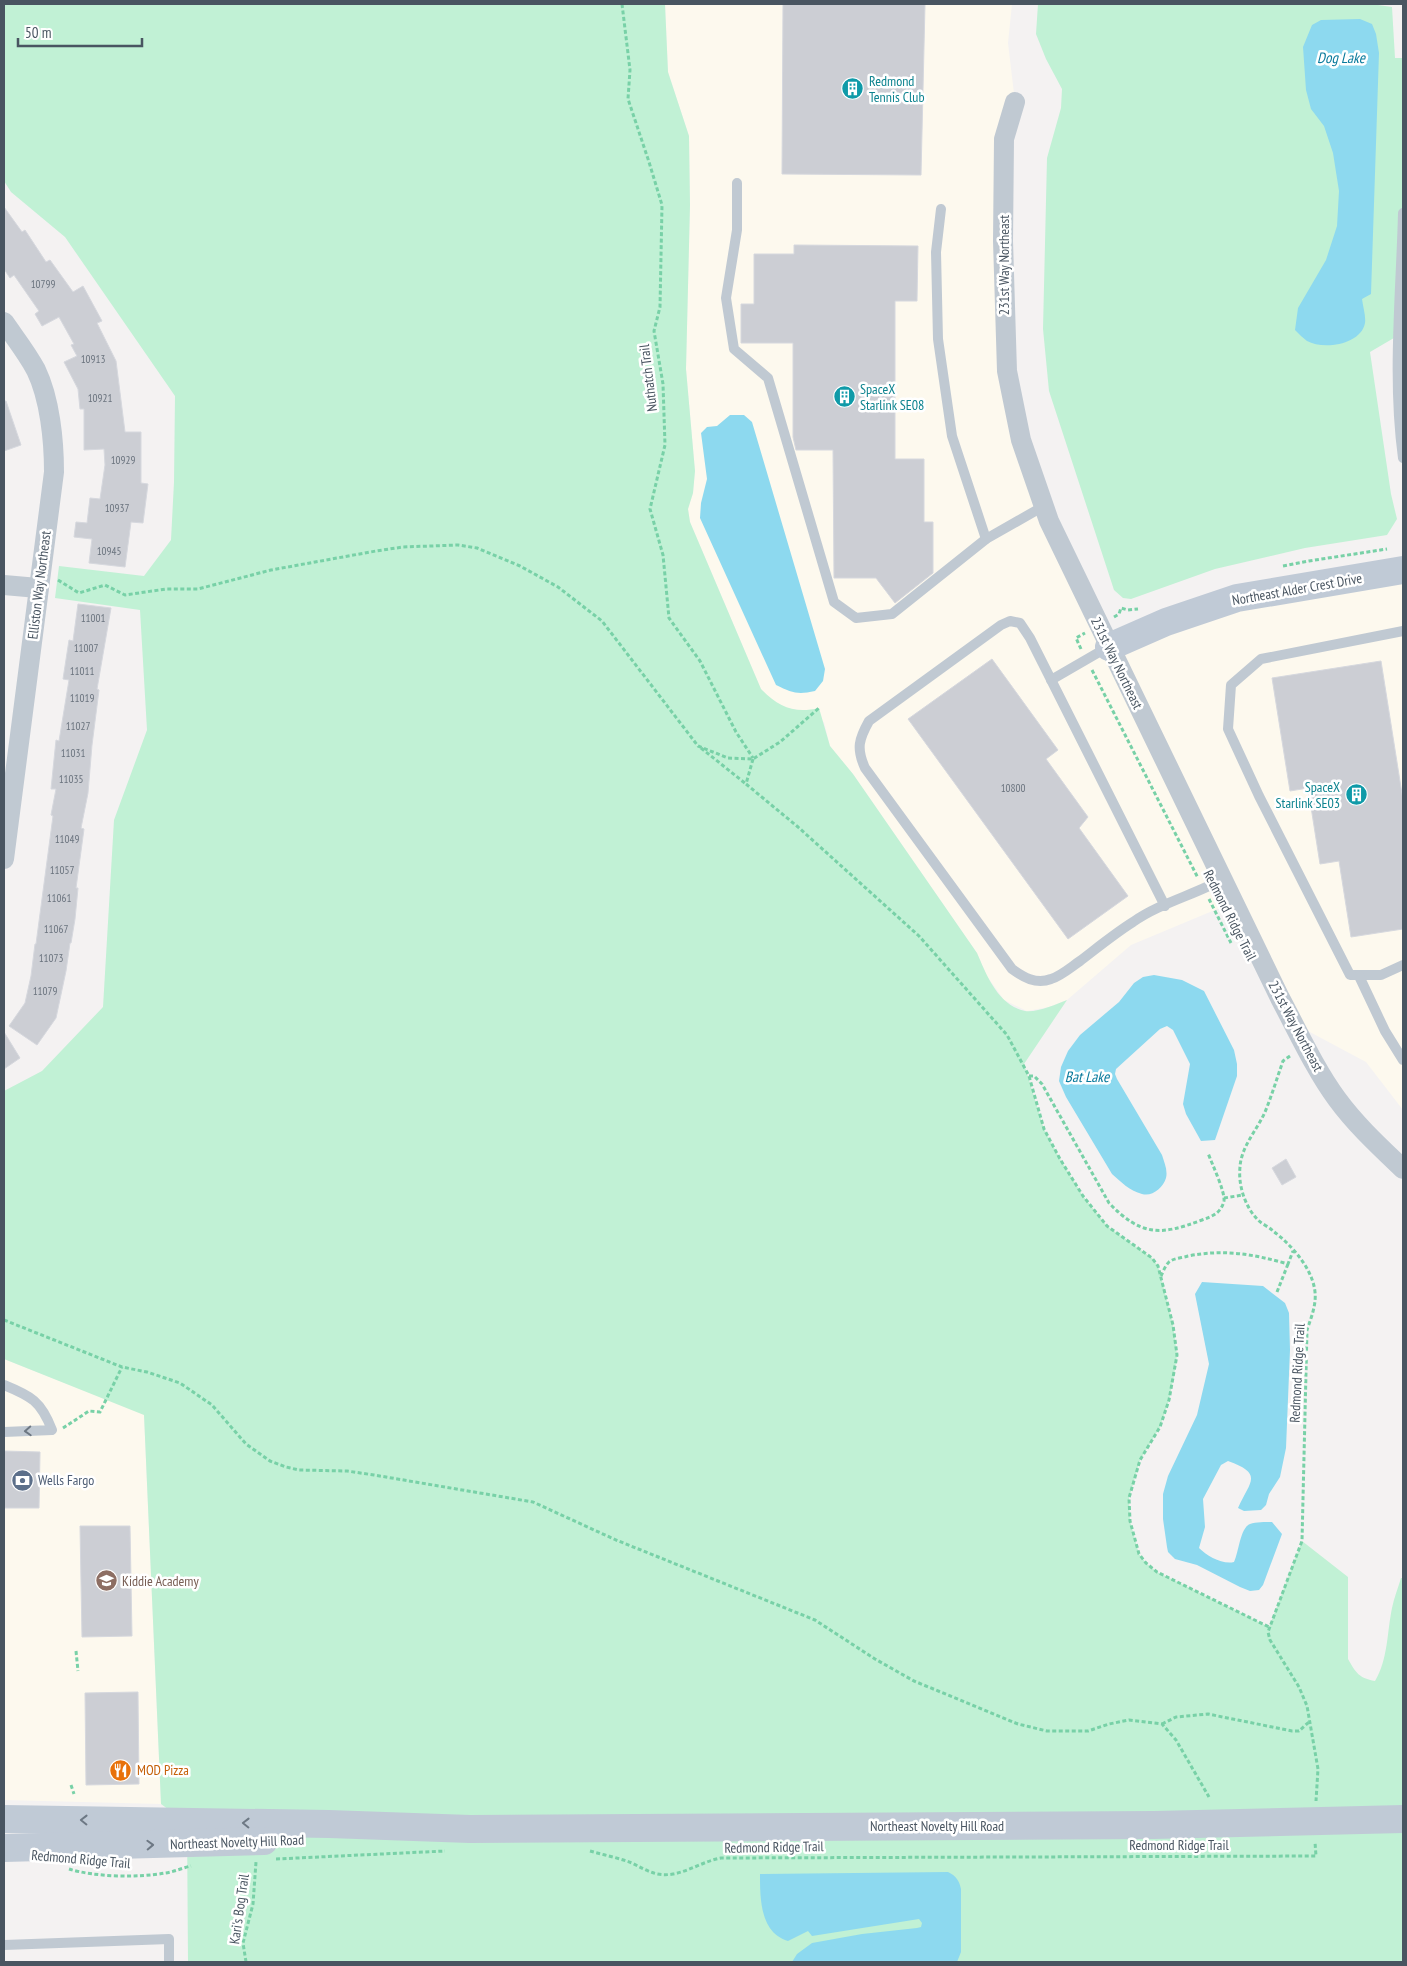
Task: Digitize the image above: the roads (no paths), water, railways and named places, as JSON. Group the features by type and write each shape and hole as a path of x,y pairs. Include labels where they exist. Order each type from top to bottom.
{"main road":[{"name":"Northeast Alder Crest Drive","path":"1097,653 1166,622 1236,598 1403,570"},
{"name":"Northeast Novelty Hill Road","path":"4,1819 329,1824 470,1829 1144,1825 1403,1819"},
{"name":"Northeast Novelty Hill Road","path":"4,1848 357,1838 470,1829"}],"street":[{"name":"231st Way Northeast","path":"1016,102 1004,139 1002,241 1006,371 1021,440 1049,521 1097,653 1223,880 1280,998 1336,1098 1354,1121 1403,1169"},
{"name":"Elliston Way Northeast","path":"4,322 36,372 46,404 52,435 54,472 4,859"},
{"path":"4,585 38,588"}],"lane":[{"path":"737,183 737,230 726,298 734,349 768,378 834,602 856,618 892,614 986,539 1044,506"},
{"path":"941,209 936,252 938,339 952,436 986,539"},
{"path":"1403,213 1398,372 1399,423 1403,458"},
{"path":"1165,906 1030,638 1020,623 1010,621 1000,625 869,721 859,745 860,756 865,768 1012,969 1026,978 1040,981 1051,979 1067,970 1150,911 1165,906 1204,890 1223,880"},
{"path":"1403,631 1261,658 1230,685 1228,730 1259,796 1350,976 1382,975 1403,965"},
{"path":"1051,680 1097,653"},
{"path":"1359,976 1385,1031 1403,1060"},
{"path":"4,1385 28,1394 57,1429 4,1432"},
{"path":"4,1945 169,1939 169,1962"}],"water":[{"name":"Dog Lake","path":"1360,19 1372,24 1376,34 1379,53 1371,294 1362,299 1365,323 1362,330 1356,336 1340,344 1314,344 1307,341 1295,330 1298,308 1326,260 1337,226 1339,191 1333,153 1324,126 1311,109 1306,90 1303,47 1312,25 1321,20"},
{"path":"730,415 744,415 752,422 825,669 823,681 815,691 795,692 776,685 700,518 701,503 707,479 701,433 707,427 717,426"},
{"name":"Bat Lake","path":"1154,975 1182,980 1204,991 1234,1050 1237,1076 1215,1140 1201,1141 1186,1114 1183,1104 1190,1064 1173,1030 1167,1026 1160,1029 1116,1069 1117,1079 1162,1155 1166,1166 1166,1178 1162,1185 1157,1191 1146,1195 1138,1193 1112,1174 1066,1097 1059,1081 1061,1067 1068,1051 1080,1035 1119,1002 1134,983 1143,977"},
{"path":"1202,1282 1263,1286 1285,1303 1289,1313 1290,1350 1286,1448 1280,1477 1269,1494 1266,1505 1261,1510 1244,1511 1238,1508 1250,1485 1250,1474 1228,1461 1221,1465 1203,1499 1205,1527 1199,1548 1215,1559 1230,1563 1234,1562 1244,1530 1250,1524 1272,1522 1282,1534 1263,1585 1259,1590 1250,1591 1197,1565 1175,1559 1168,1552 1167,1547 1163,1519 1163,1494 1168,1476 1197,1415 1209,1364 1195,1294"},
{"path":"948,1872 957,1879 961,1889 961,1952 957,1962 792,1962 797,1954 812,1943 862,1934 917,1928 921,1927 922,1923 919,1919 812,1936 808,1931 788,1941 772,1931 767,1923 761,1904 760,1874"}],"place":[{"name":"Redmond Tennis Club","path":"853,89"},
{"name":"SpaceX Starlink SE08","path":"844,397"},
{"name":"SpaceX Starlink SE03","path":"1356,795"},
{"name":"Wells Fargo","path":"22,1480"},
{"name":"Kiddie Academy","path":"106,1581"},
{"name":"MOD Pizza","path":"121,1770"}]}
